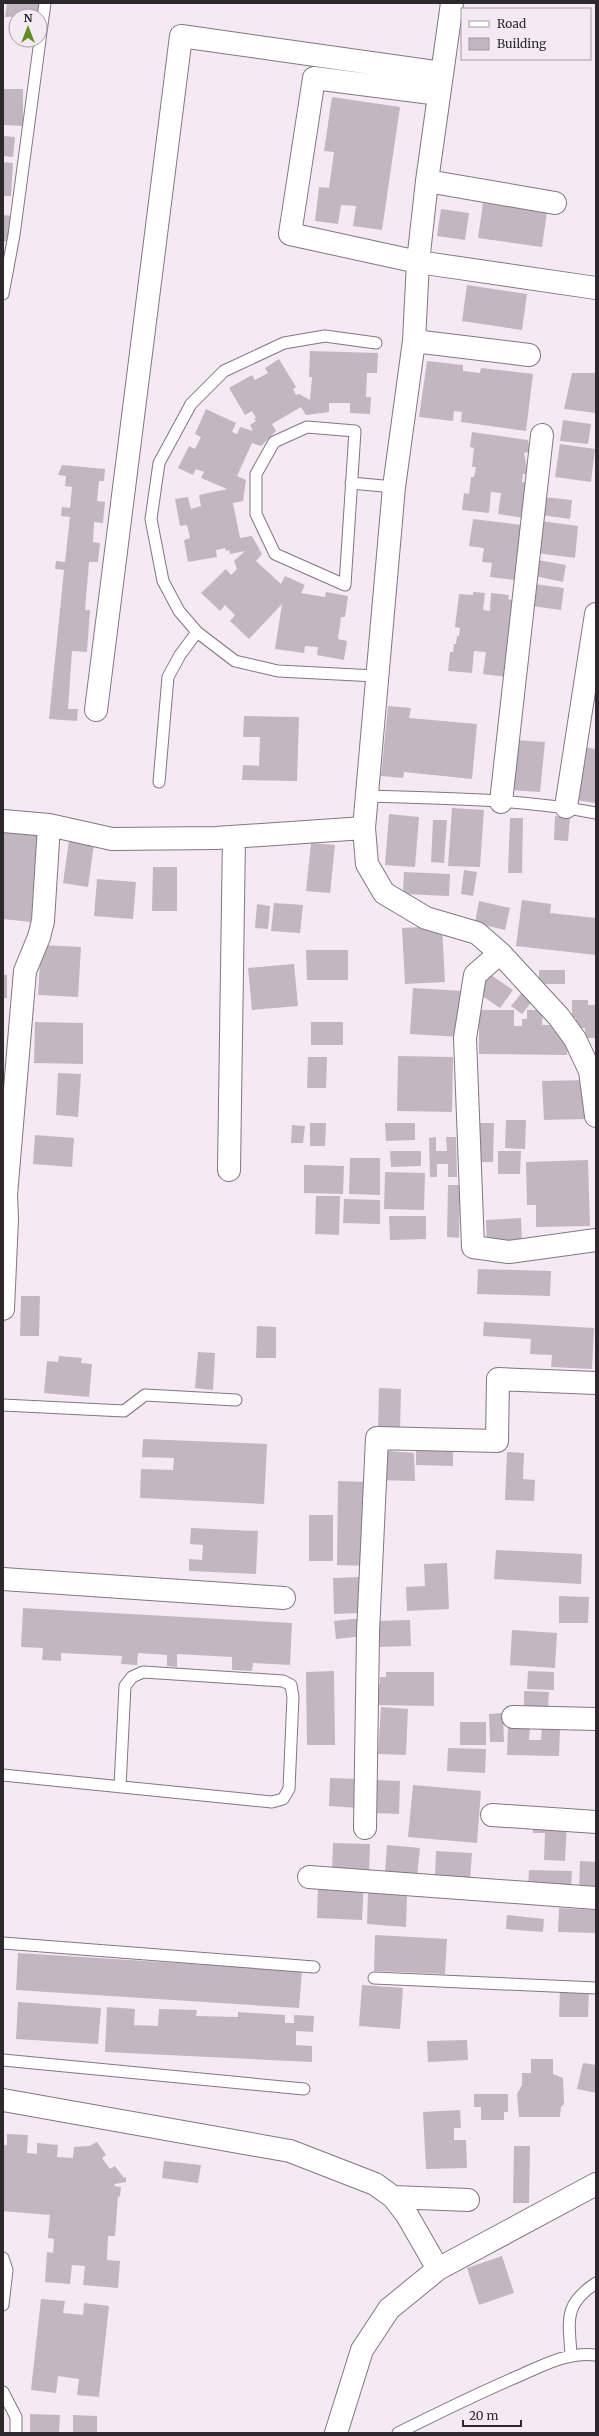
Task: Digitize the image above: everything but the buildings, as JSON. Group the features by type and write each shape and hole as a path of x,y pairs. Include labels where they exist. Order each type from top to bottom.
{"street":[{"path":"452,3 427,181 418,262 414,341 394,487 376,676 364,828 367,864 384,893 426,918 477,933 500,953 559,1018 575,1039 593,1071 596,1116"},
{"path":"96,710 181,36 442,73"},
{"path":"439,94 314,78 290,234 418,262 596,288"},
{"path":"427,181 555,203"},
{"path":"414,341 529,356"},
{"path":"501,802 542,435"},
{"path":"566,807 596,614"},
{"path":"3,821 49,825 112,839 234,837 364,828"},
{"path":"4,1296 4,1195 25,971 39,937 43,921 49,825"},
{"path":"229,1170 234,837"},
{"path":"500,953 475,975 466,1021 473,1247 509,1252 596,1240"},
{"path":"365,1828 368,1633 377,1438 497,1441 498,1379 596,1383"},
{"path":"3,1579 284,1598"},
{"path":"513,1717 596,1719"},
{"path":"492,1815 596,1822"},
{"path":"309,1877 596,1898"},
{"path":"3,2100 290,2151 375,2184 393,2197 407,2216 438,2269"},
{"path":"336,2433 362,2350 390,2309 438,2269 596,2184"},
{"path":"393,2197 468,2200"}],"lane":[{"path":"3,294 14,235 39,48"},
{"path":"376,343 325,336 284,343 224,371 192,404 159,463 151,519 163,581 179,611 197,632 235,661 278,672 376,676"},
{"path":"307,427 355,431 351,483 345,585 275,554 256,514 256,474 274,442 307,427"},
{"path":"351,483 394,487"},
{"path":"159,782 168,677 180,654 197,632"},
{"path":"367,796 501,802 566,807 596,813"},
{"path":"3,1405 124,1411 145,1396 236,1400"},
{"path":"3,1775 120,1787 272,1802 283,1799 289,1789 293,1697 291,1685 283,1681 143,1672 132,1677 125,1686 120,1787"},
{"path":"3,1943 314,1967"},
{"path":"374,1978 596,1988"},
{"path":"3,2060 304,2089"},
{"path":"3,2258 7,2270 3,2305"},
{"path":"571,2355 568,2317 574,2302 585,2290 596,2283"},
{"path":"398,2433 475,2395 571,2355 596,2355"},
{"path":"3,2392 16,2417 16,2433"}]}
